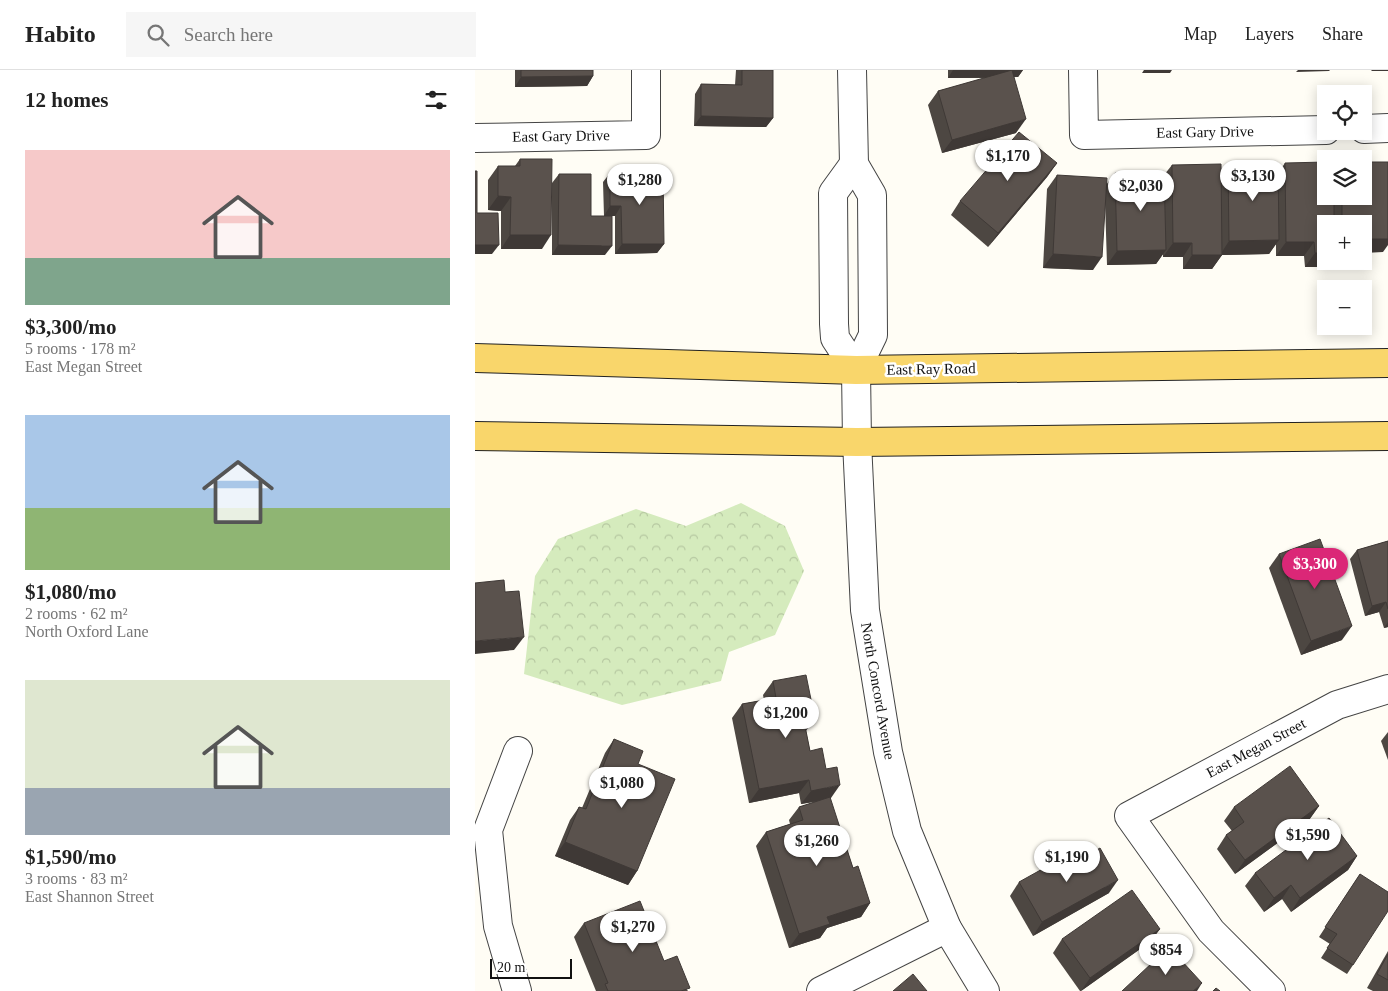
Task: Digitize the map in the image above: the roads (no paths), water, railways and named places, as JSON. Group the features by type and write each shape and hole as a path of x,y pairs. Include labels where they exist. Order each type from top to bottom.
{"main road":[{"name":"East Ray Road","path":"475,358 856,370 1388,363"},
{"path":"475,436 857,442 1388,436"}],"street":[{"name":"East Gary Drive","path":"475,138 646,135 646,70"},
{"name":"North Concord Avenue","path":"852,70 854,164 872,195 873,334 856,370 857,442 865,610 888,752 907,830 947,928 985,991"},
{"name":"East Gary Drive","path":"1083,70 1084,135 1317,130"},
{"path":"1372,129 1388,128"},
{"path":"854,164 833,193 833,306 835,338 856,370"},
{"name":"East Megan Street","path":"1271,991 1211,931 1129,816 1337,705 1388,689"},
{"path":"517,991 498,926 488,830 518,751"},
{"path":"821,991 947,928"}]}
